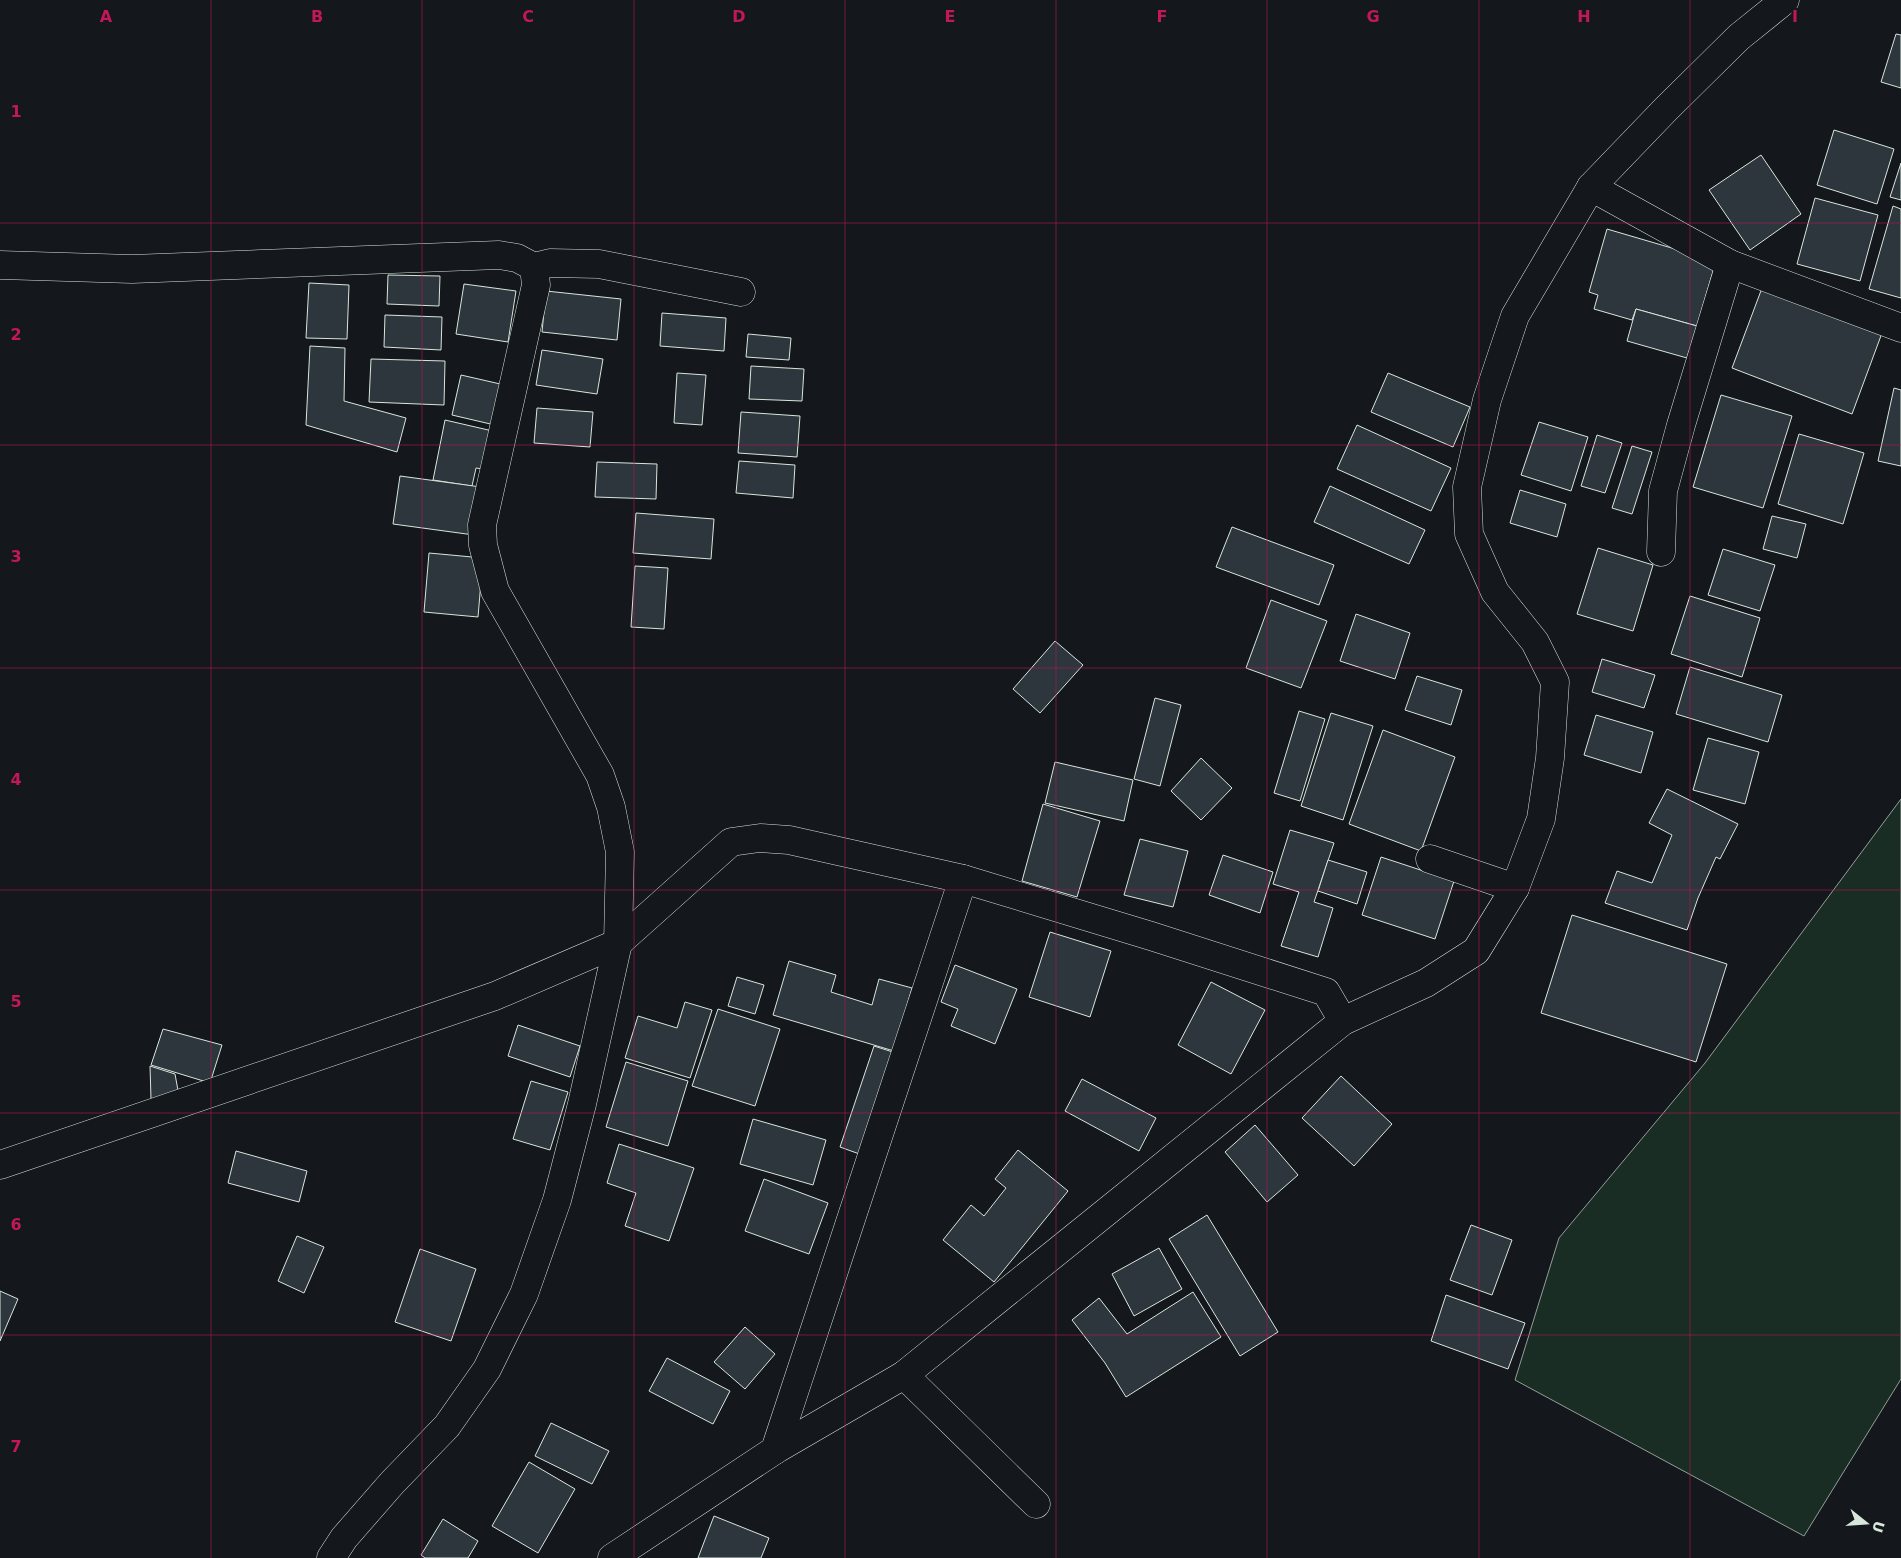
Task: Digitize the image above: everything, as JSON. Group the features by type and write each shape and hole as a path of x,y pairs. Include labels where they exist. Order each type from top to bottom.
{"street":[{"path":"612,1558 775,1450 904,1375 1343,1021 1426,983 1476,951 1515,888 1541,819 1550,758 1555,682 1535,642 1495,592 1470,534 1467,487 1486,400 1514,316 1591,187 1732,43 1785,0"},
{"path":"1591,187 1730,264 1901,328"},
{"path":"0,265 132,269 499,255 517,258 534,267 550,263 600,264 741,292"},
{"path":"1661,552 1663,491 1730,264"},
{"path":"331,1558 344,1538 392,1483 447,1426 487,1369 524,1294 557,1200 582,1104 618,943 620,852 611,807 600,775 495,590 483,545 482,525 536,285 534,267"},
{"path":"0,1164 495,996 618,943 731,842 760,838 789,840 963,879 1151,936 1326,992 1343,1021"},
{"path":"1430,859 1515,888"},
{"path":"775,1450 963,879"},
{"path":"904,1375 1036,1504"}],"green space":[{"path":"1901,799 1901,1379 1804,1536 1515,1380 1559,1238 1705,1063"}],"building":[{"path":"1896,34 1901,35 1901,88 1881,82"},
{"path":"1834,130 1894,149 1877,204 1817,185"},
{"path":"1761,155 1801,214 1750,250 1709,190"},
{"path":"1901,163 1901,200 1890,197"},
{"path":"1815,198 1878,215 1860,281 1797,264"},
{"path":"1893,206 1901,209 1901,298 1869,289"},
{"path":"1607,229 1716,261 1697,326 1636,309 1632,320 1594,309 1598,295 1589,292"},
{"path":"388,275 440,276 439,306 387,304"},
{"path":"309,283 349,285 347,339 306,338"},
{"path":"464,284 516,291 508,342 456,334"},
{"path":"1762,288 1882,333 1852,414 1732,368"},
{"path":"546,291 621,299 617,340 542,332"},
{"path":"1636,309 1697,326 1687,358 1627,341"},
{"path":"662,313 726,318 724,351 660,346"},
{"path":"385,315 442,317 441,350 384,347"},
{"path":"748,334 791,338 789,360 746,357"},
{"path":"310,346 345,348 344,401 406,418 397,452 306,425"},
{"path":"542,350 603,359 597,394 536,385"},
{"path":"371,359 445,361 444,405 369,402"},
{"path":"751,366 804,369 802,401 749,399"},
{"path":"677,373 706,375 702,425 674,423"},
{"path":"1388,373 1470,407 1453,447 1371,412"},
{"path":"461,375 509,386 499,426 452,415"},
{"path":"1894,388 1901,390 1901,466 1878,461"},
{"path":"1721,395 1792,416 1763,508 1693,487"},
{"path":"537,408 593,412 590,447 534,443"},
{"path":"741,412 800,416 797,457 738,453"},
{"path":"445,420 497,432 491,470 476,468 472,486 433,480"},
{"path":"1539,422 1588,437 1571,491 1521,475"},
{"path":"1357,425 1451,468 1431,511 1337,469"},
{"path":"1799,434 1864,453 1843,524 1778,504"},
{"path":"1597,435 1622,443 1605,493 1581,486"},
{"path":"1632,446 1652,452 1632,514 1612,508"},
{"path":"739,461 795,465 793,498 736,493"},
{"path":"597,462 657,464 656,499 595,497"},
{"path":"400,476 481,487 474,535 393,524"},
{"path":"1330,486 1425,530 1409,564 1314,522"},
{"path":"1520,490 1566,504 1557,537 1510,523"},
{"path":"636,513 714,519 711,559 633,553"},
{"path":"1772,516 1806,524 1797,558 1763,549"},
{"path":"1232,527 1334,565 1319,605 1216,567"},
{"path":"1598,548 1653,565 1633,631 1577,614"},
{"path":"1723,549 1775,565 1760,611 1708,595"},
{"path":"429,553 483,558 478,617 424,612"},
{"path":"635,566 668,568 664,629 631,627"},
{"path":"1690,596 1760,618 1742,677 1671,654"},
{"path":"1271,600 1327,621 1301,688 1246,668"},
{"path":"1356,614 1410,633 1395,679 1340,661"},
{"path":"1055,641 1083,665 1040,713 1013,689"},
{"path":"1602,659 1655,675 1644,708 1592,692"},
{"path":"1690,667 1782,695 1768,742 1676,714"},
{"path":"1417,676 1462,690 1451,725 1405,710"},
{"path":"1155,698 1181,705 1160,786 1134,779"},
{"path":"1299,711 1325,719 1300,801 1274,793"},
{"path":"1331,713 1373,726 1343,820 1301,806"},
{"path":"1596,715 1653,732 1641,773 1584,755"},
{"path":"1383,730 1455,757 1421,851 1349,824"},
{"path":"1708,738 1759,752 1745,804 1693,790"},
{"path":"1201,758 1232,788 1201,820 1171,791"},
{"path":"1055,762 1133,780 1124,821 1045,803"},
{"path":"1667,789 1738,824 1720,859 1716,857 1698,898 1687,930 1605,903 1617,871 1652,883 1672,835 1649,823"},
{"path":"1043,804 1100,821 1077,897 1022,881"},
{"path":"1290,830 1334,843 1314,902 1333,908 1318,957 1281,946 1299,892 1273,884"},
{"path":"1140,839 1188,851 1173,907 1124,895"},
{"path":"1223,855 1273,872 1260,913 1209,895"},
{"path":"1381,857 1454,881 1435,939 1362,915"},
{"path":"1328,860 1367,872 1357,904 1318,891"},
{"path":"1572,915 1727,964 1696,1062 1541,1013"},
{"path":"1050,932 1111,951 1090,1017 1029,997"},
{"path":"789,961 836,975 831,992 872,1005 879,979 912,988 894,1051 773,1015"},
{"path":"955,965 1017,989 995,1044 951,1026 958,1009 941,1002"},
{"path":"737,977 764,985 755,1014 728,1006"},
{"path":"1211,982 1265,1010 1231,1074 1178,1045"},
{"path":"685,1002 712,1010 690,1078 625,1058 638,1016 677,1028"},
{"path":"718,1009 780,1029 755,1106 692,1086"},
{"path":"518,1025 580,1046 570,1077 508,1056"},
{"path":"163,1029 222,1045 210,1083 151,1065"},
{"path":"874,1046 899,1054 865,1156 840,1147"},
{"path":"626,1062 688,1081 668,1146 606,1127"},
{"path":"150,1066 175,1074 179,1096 151,1099"},
{"path":"1341,1076 1392,1124 1354,1166 1302,1118"},
{"path":"1082,1079 1156,1118 1139,1151 1065,1111"},
{"path":"531,1081 568,1092 550,1150 513,1139"},
{"path":"753,1119 826,1140 813,1185 740,1164"},
{"path":"1255,1125 1298,1175 1267,1202 1225,1152"},
{"path":"619,1144 694,1168 669,1241 625,1226 636,1193 607,1183"},
{"path":"1018,1150 1068,1191 994,1282 943,1240 971,1205 984,1216 1006,1188 995,1179"},
{"path":"236,1151 307,1171 299,1202 228,1183"},
{"path":"764,1179 828,1203 809,1254 745,1231"},
{"path":"1207,1215 1278,1332 1240,1356 1169,1239"},
{"path":"1471,1225 1512,1240 1492,1295 1450,1280"},
{"path":"297,1236 324,1247 304,1293 278,1281"},
{"path":"1159,1248 1182,1289 1134,1316 1112,1274"},
{"path":"420,1249 476,1269 451,1341 395,1322"},
{"path":"0,1291 18,1299 0,1341"},
{"path":"1193,1292 1221,1337 1126,1397 1105,1363 1072,1320 1099,1298 1127,1334"},
{"path":"1446,1295 1525,1323 1508,1369 1431,1341"},
{"path":"745,1327 775,1354 745,1389 714,1362"},
{"path":"667,1358 730,1391 713,1424 649,1391"},
{"path":"551,1423 609,1451 592,1484 535,1456"},
{"path":"529,1462 575,1489 538,1553 492,1526"},
{"path":"714,1516 769,1538 761,1558 698,1558"},
{"path":"443,1519 478,1541 468,1558 425,1558 421,1555"}]}
